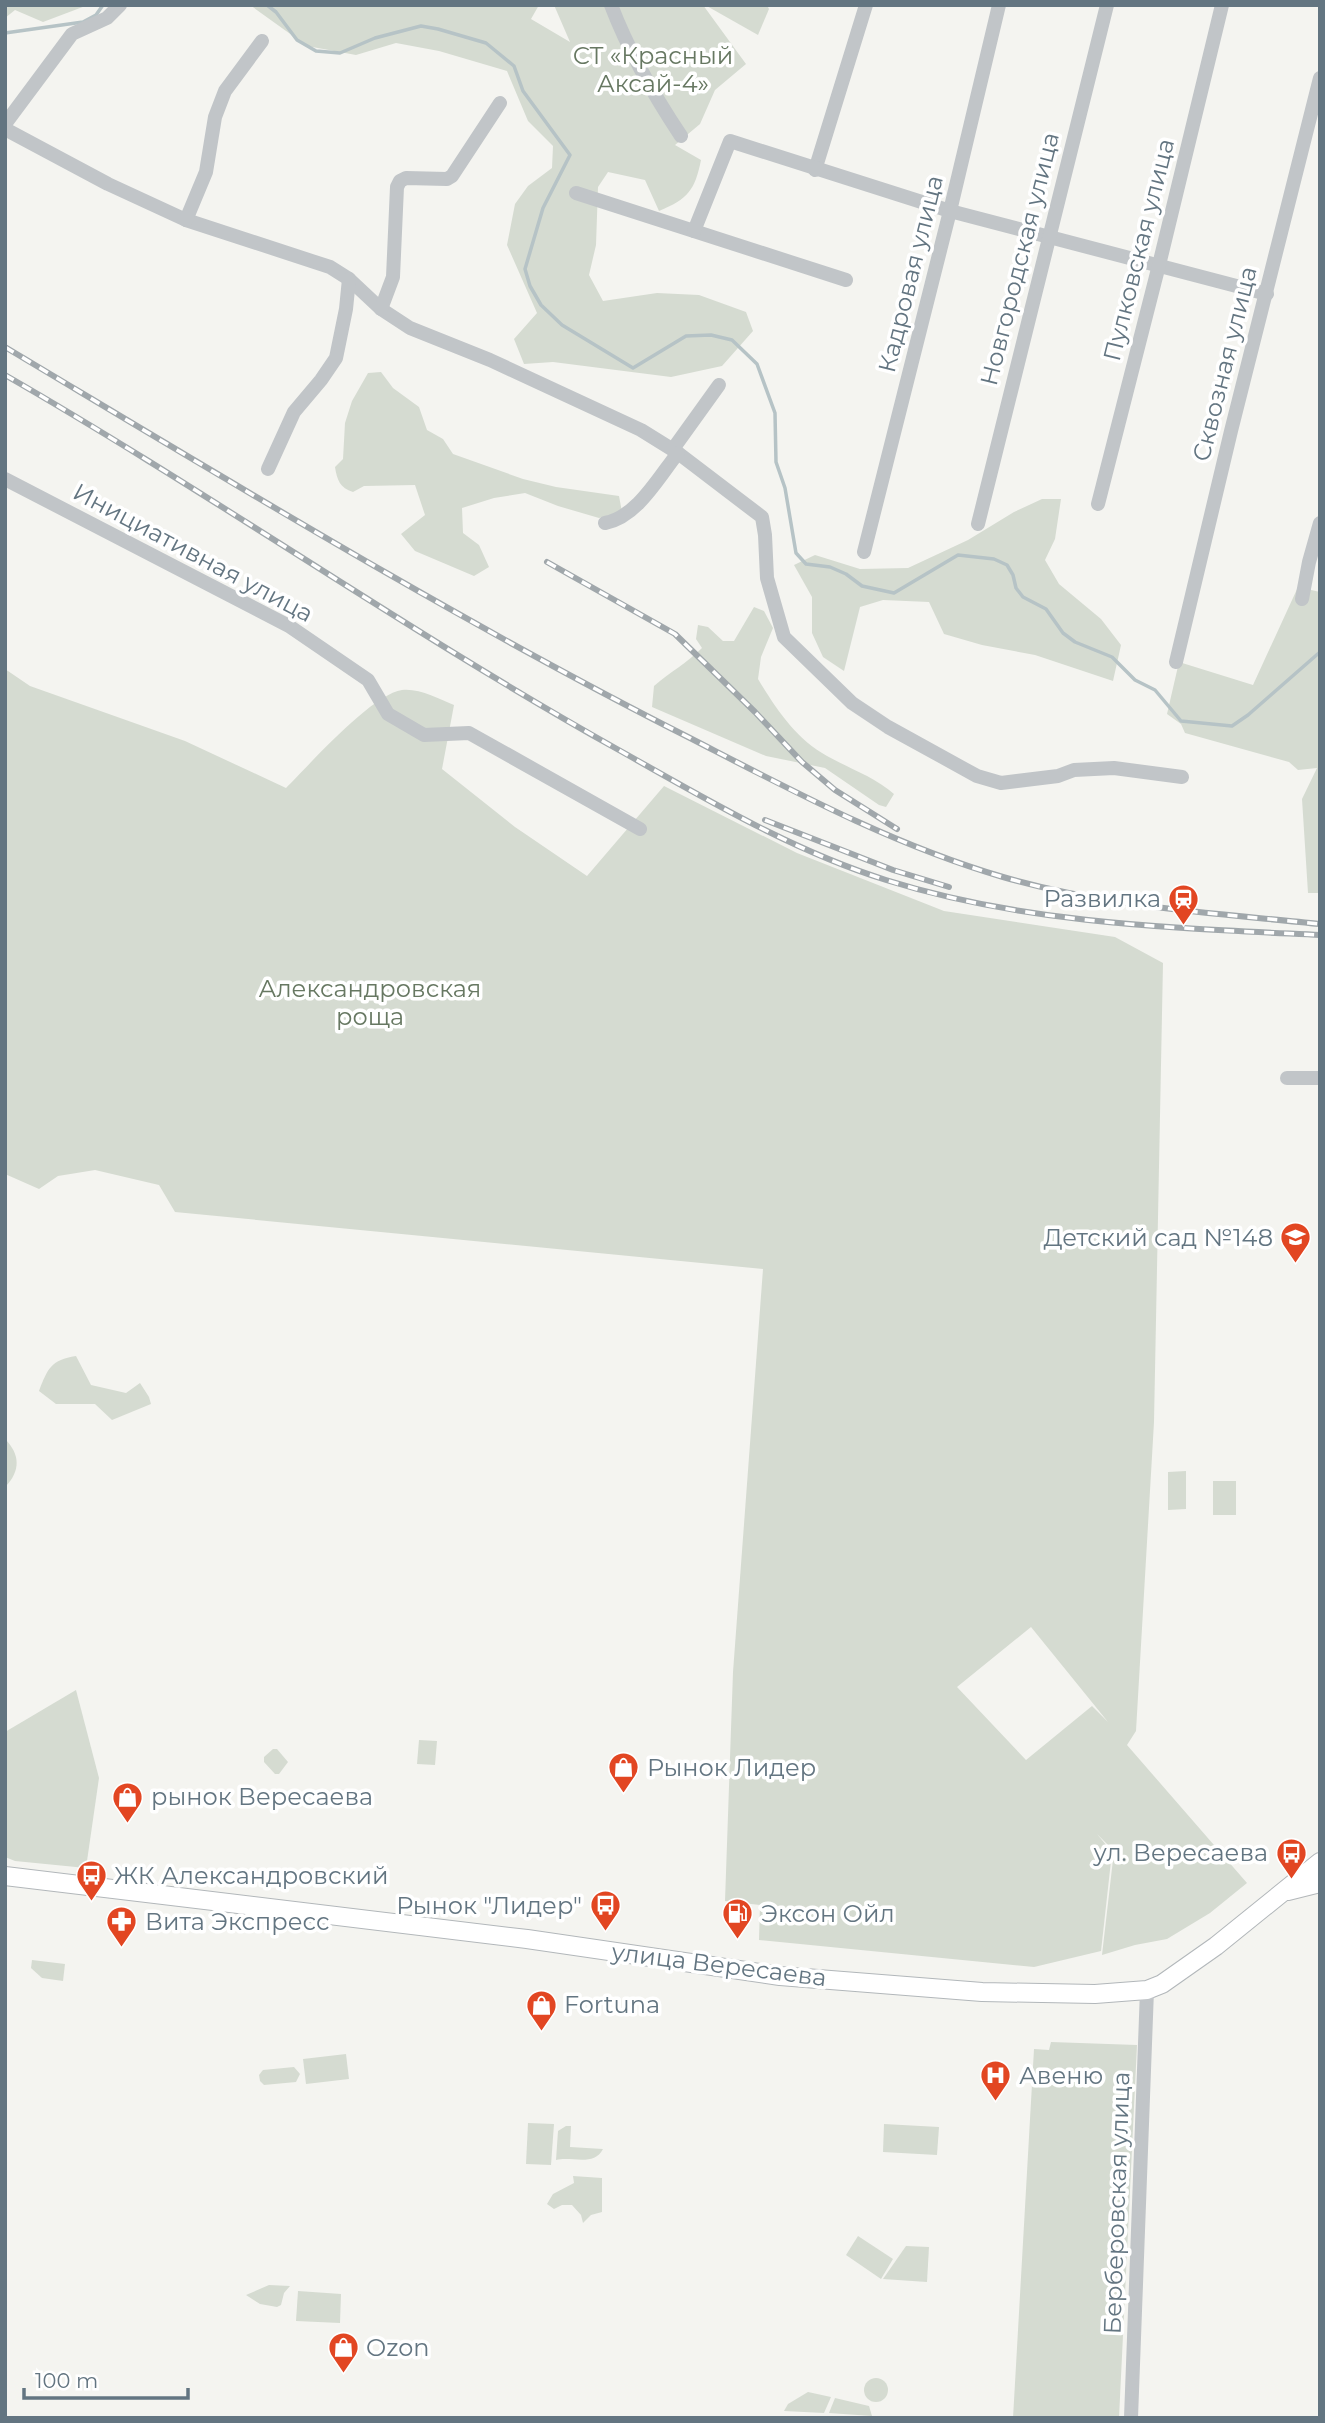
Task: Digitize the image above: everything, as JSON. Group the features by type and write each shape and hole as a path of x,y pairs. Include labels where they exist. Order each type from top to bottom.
{"main road":[{"path":"1282,1893 1320,1862"},
{"name":"улица Вересаева","path":"5,1876 527,1939 780,1976 982,1992 1095,1994 1147,1990 1162,1984 1216,1946 1282,1893 1320,1884"}],"street":[{"path":"120,5 107,18 72,34 5,127 108,184 186,220 330,267 349,279 381,309 410,328 490,360 641,430 675,451 762,517 767,578 784,637 852,703 977,776 1001,783 1058,776 1074,770 1114,768 1182,777"},
{"path":"611,5 629,47 681,136"},
{"path":"816,170 866,5"},
{"name":"Кадровая улица","path":"864,552 999,5"},
{"name":"Новгородская улица","path":"978,524 1107,5"},
{"name":"Пулковская улица","path":"1098,504 1222,5"},
{"path":"186,220 206,172 215,117 225,91 262,41"},
{"name":"Сквозная улица","path":"1176,662 1320,78"},
{"path":"381,309 393,277 397,187 400,181 406,178 447,179 452,176 500,103"},
{"path":"694,231 730,142 950,211 1267,294"},
{"path":"576,193 846,280"},
{"path":"268,469 294,412 336,358 349,279"},
{"path":"605,523 616,521 631,511 719,385"},
{"name":"Инициативная улица","path":"5,479 289,626 368,680 388,713 424,734 469,733 640,829"},
{"path":"1302,599 1320,523"},
{"path":"1287,1078 1320,1078"},
{"name":"Берберовская улица","path":"1130,2418 1147,1990"}],"green space":[{"path":"5,5 88,5 43,22 15,10 5,18"},
{"name":"СТ «Красный Аксай-4»","path":"250,5 539,5 531,19 570,42 554,5 703,5 746,64 715,90 700,124 675,145 701,160 693,186 677,202 659,211 645,180 608,172 598,187 596,245 589,275 603,301 657,293 699,295 746,312 753,331 722,366 671,377 553,362 524,364 514,339 537,313 507,245 515,204 528,186 552,168 553,146 528,121 507,71 439,51 396,43 356,55 307,46"},
{"path":"705,5 767,5 769,9 758,35"},
{"path":"381,372 393,388 419,407 427,430 443,439 453,454 523,479 556,487 619,496 622,512 599,518 525,493 494,498 462,508 463,533 479,545 489,567 474,576 415,551 401,534 425,515 415,485 364,486 353,492 342,486 335,467 343,459 345,423 352,401 368,373"},
{"path":"1042,499 1061,499 1055,539 1045,560 1059,584 1101,619 1121,645 1113,681 1035,655 982,645 944,634 929,602 883,600 860,607 844,671 823,657 812,633 812,597 794,565 815,555 860,569 908,568 968,540 1014,512"},
{"path":"1298,587 1320,592 1320,893 1308,893 1302,799 1317,768 1298,770 1289,762 1185,733 1181,724 1167,714 1179,662 1253,685"},
{"path":"754,607 764,611 773,628 761,657 758,679 772,701 796,732 816,749 871,778 894,794 886,807 825,768 766,756 652,707 654,686 702,648 696,639 698,625 708,627 723,641 734,641"},
{"name":"Александровская роща","path":"5,669 30,686 185,741 286,788 341,732 374,704 389,694 402,690 422,692 454,705 442,769 515,827 587,876 664,786 797,853 944,911 1115,937 1163,963 1154,1422 1136,1731 1127,1745 1247,1883 1210,1913 1167,1939 1102,1955 1114,1851 1097,1834 1112,1852 1101,1951 1034,1967 759,1940 760,1905 725,1901 733,1672 763,1269 175,1212 159,1185 95,1170 58,1176 39,1189 5,1174","holes":["1031,1627 1108,1722 1092,1706 1026,1760 957,1687"]},
{"path":"76,1356 91,1385 126,1393 140,1383 151,1404 112,1420 95,1404 56,1404 39,1391 42,1383 52,1366"},
{"path":"5,1439 14,1451 17,1463 14,1475 5,1487"},
{"path":"1186,1471 1186,1509 1168,1510 1168,1472"},
{"path":"1213,1481 1236,1481 1236,1515 1213,1515"},
{"path":"76,1690 99,1778 86,1868 15,1861 5,1857 5,1732"},
{"path":"419,1740 437,1741 435,1765 417,1764"},
{"path":"277,1749 288,1762 279,1774 275,1774 264,1762 264,1757"},
{"path":"32,1960 65,1964 63,1981 42,1978 31,1968"},
{"path":"1051,2042 1137,2045 1119,2418 1013,2418 1034,2049 1049,2050"},
{"path":"346,2054 349,2079 306,2084 303,2059"},
{"path":"294,2067 300,2074 296,2082 264,2085 260,2081 259,2075 263,2070"},
{"path":"528,2123 554,2124 551,2165 526,2164"},
{"path":"884,2124 939,2127 937,2155 883,2152"},
{"path":"571,2126 570,2147 603,2149 594,2158 556,2160 558,2131"},
{"path":"573,2176 602,2178 602,2212 591,2215 583,2223 581,2215 572,2205 562,2205 554,2209 547,2204 553,2194 574,2183"},
{"path":"858,2236 893,2259 881,2279 846,2255"},
{"path":"906,2246 929,2247 927,2282 883,2279"},
{"path":"269,2285 290,2286 284,2293 281,2305 277,2307 260,2304 246,2295"},
{"path":"298,2291 341,2294 340,2323 296,2321"},
{"path":"876,2378 884,2382 888,2390 884,2398 876,2402 868,2398 864,2390 868,2382"},
{"path":"808,2392 831,2397 824,2413 784,2411 788,2404"},
{"path":"835,2398 869,2406 872,2416 829,2413"}],"waterway":[{"path":"5,33 83,22 96,15 103,5"},
{"path":"267,5 276,12 297,40 316,51 340,53 375,38 421,26 486,43 514,66 523,91 570,155 543,208 525,269 530,286 541,305 562,325 633,368 686,336 711,335 732,340 757,364 775,413 776,462 785,488 796,553 806,564 830,567 846,574 862,586 894,593 958,555 994,559 1007,565 1016,588 1023,597 1046,609 1063,633 1075,642 1112,657 1135,680 1155,690 1181,721 1232,726 1320,652"}],"railway":[{"path":"5,347 344,548 516,646 766,777 882,833 962,864 1042,887 1160,908 1320,924"},
{"path":"5,375 159,467 539,704 715,804 816,854 850,868 939,895 1047,915 1155,926 1320,935"},
{"path":"547,562 675,634 802,762 835,790 897,829"},
{"path":"765,820 893,870 949,887"}],"place":[{"name":"Развилка","path":"1184,926"},
{"name":"Детский сад №148","path":"1296,1265"},
{"name":"Рынок Лидер","path":"624,1795"},
{"name":"рынок Вересаева","path":"128,1824"},
{"name":"ул. Вересаева","path":"1291,1880"},
{"name":"ЖК Александровский","path":"91,1903"},
{"name":"Рынок \"Лидер\"","path":"605,1933"},
{"name":"Эксон Ойл","path":"738,1941"},
{"name":"Вита Экспресс","path":"122,1949"},
{"name":"Fortuna","path":"541,2032"},
{"name":"Авеню","path":"996,2103"},
{"name":"Ozon","path":"343,2375"}]}
